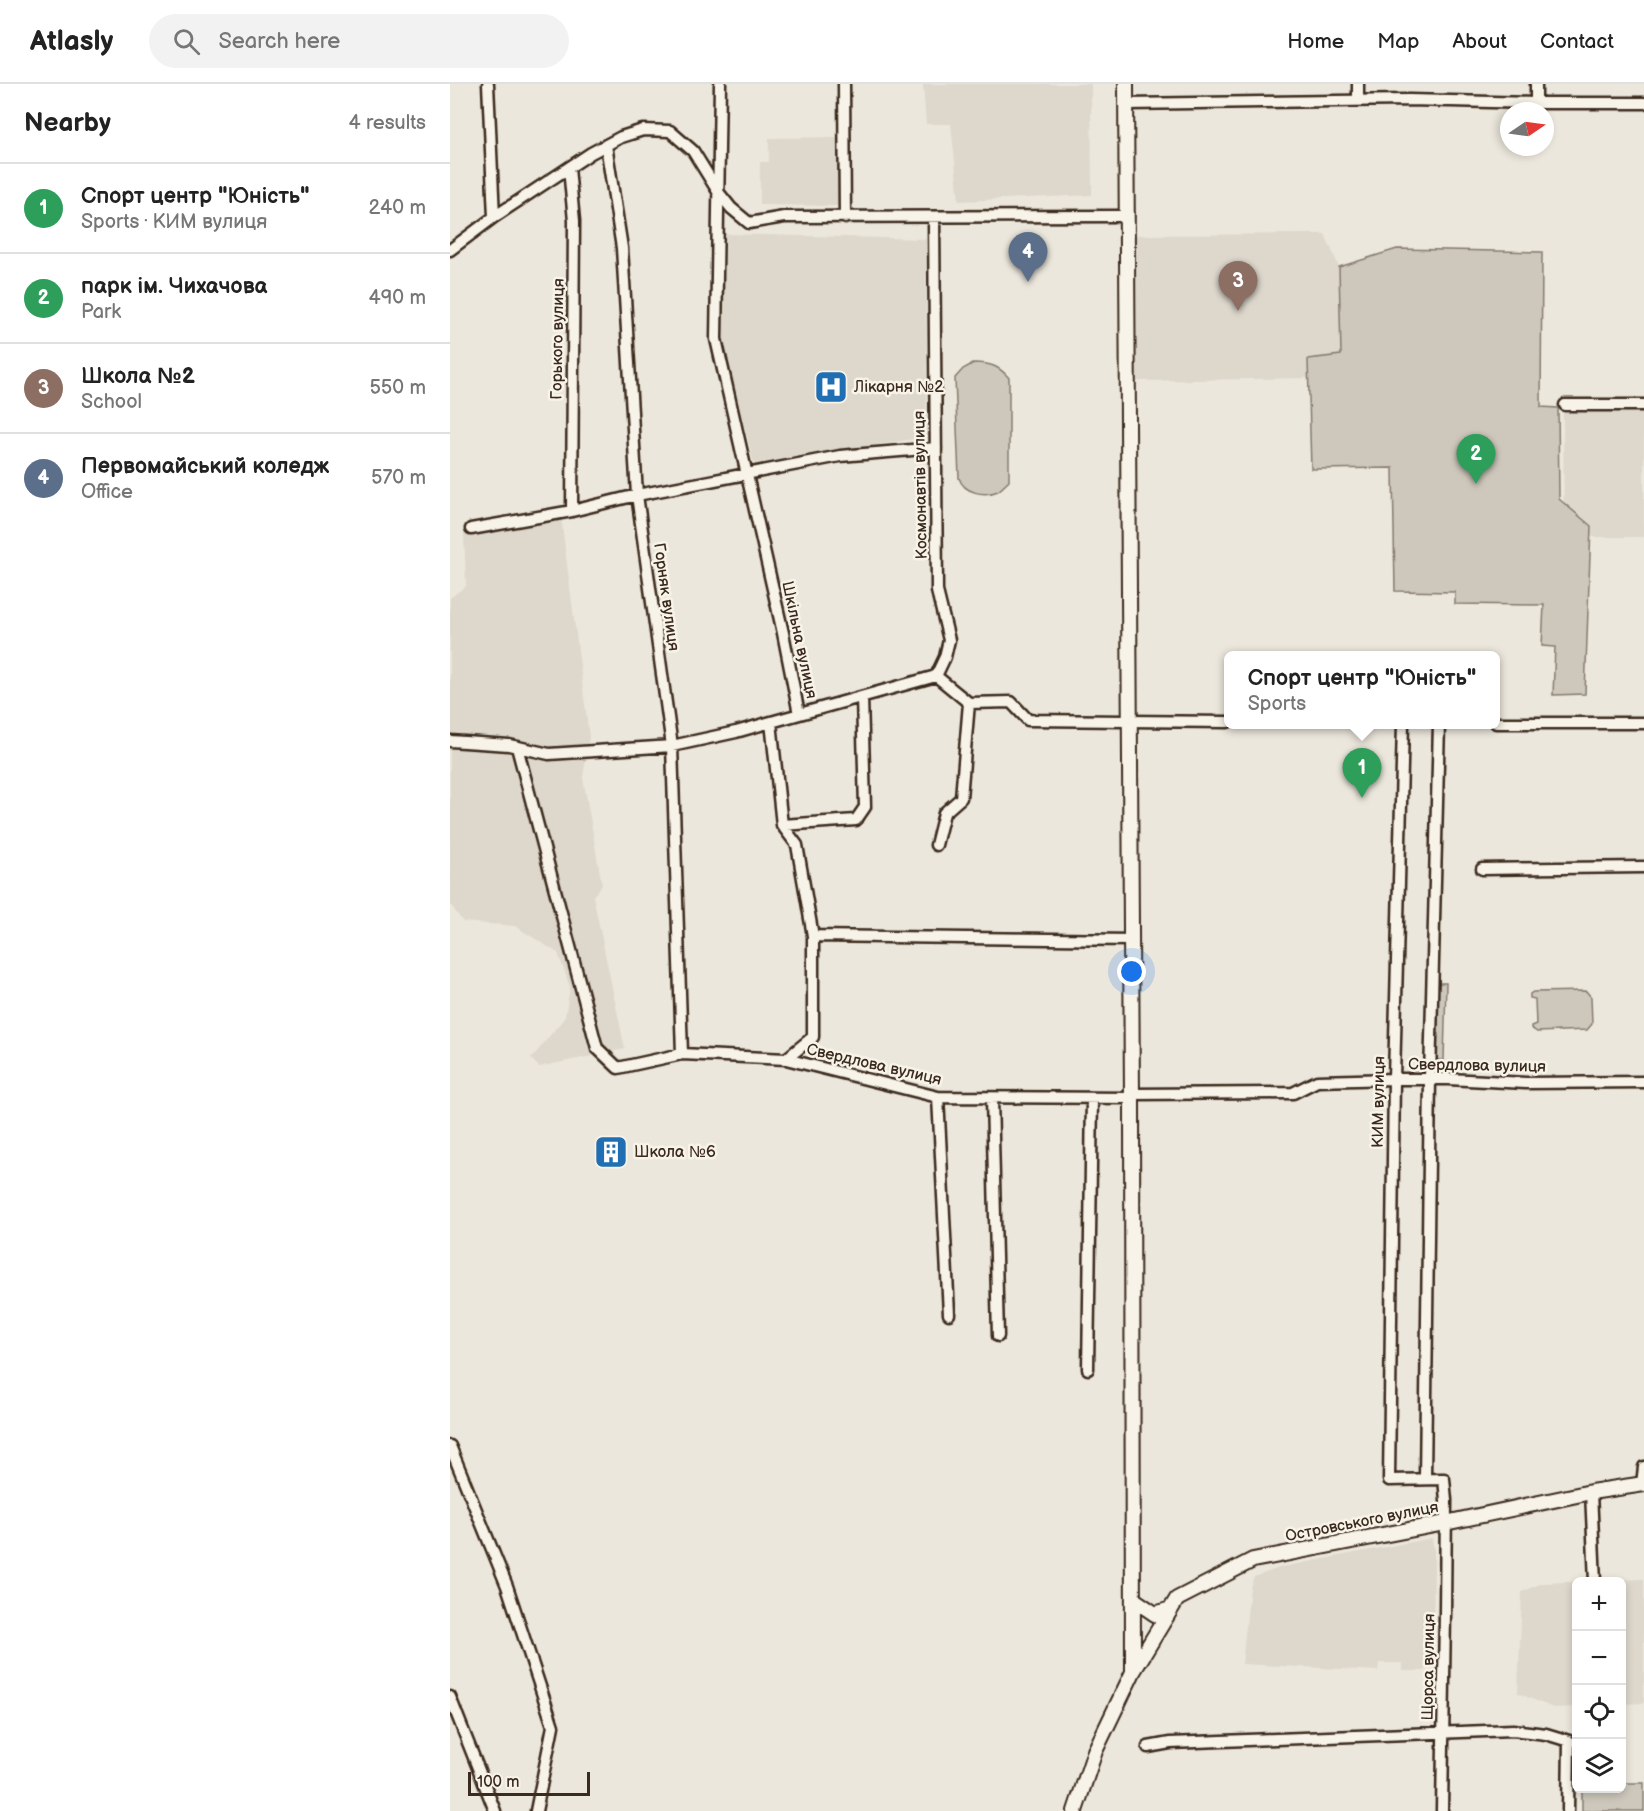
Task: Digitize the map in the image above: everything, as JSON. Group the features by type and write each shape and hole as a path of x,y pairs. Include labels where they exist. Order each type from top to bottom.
{"main road":[{"path":"1126,84 1132,940 1133,1672"},
{"name":"Островського вулиця","path":"1075,1811 1095,1751 1133,1672 1177,1599 1253,1560 1591,1492 1643,1484"},
{"path":"1133,1599 1155,1614 1171,1609"}],"street":[{"path":"488,84 494,218"},
{"name":"Шкільна вулиця","path":"450,741 517,747 549,754 672,746 736,732 799,714 783,633 716,339 720,84"},
{"path":"844,84 845,218"},
{"path":"1358,84 1358,101"},
{"path":"1536,84 1536,102"},
{"path":"1127,104 1409,100 1500,102"},
{"path":"1554,103 1644,103"},
{"path":"450,250 569,168 621,137 643,130 670,131 693,151 731,208 749,222 784,218 1128,216"},
{"name":"Горняк вулиця","path":"606,146 622,248 637,495 672,746 682,1054"},
{"name":"Горького вулиця","path":"569,168 574,221 572,511"},
{"name":"Космонавтів вулиця","path":"933,217 937,591 949,640 945,657 936,676"},
{"path":"1564,405 1644,405"},
{"path":"471,529 572,511 637,495 840,456 936,448"},
{"path":"799,714 936,676 969,703 1011,702 1028,720 1224,722"},
{"path":"782,825 856,820 864,807 862,697"},
{"path":"936,845 944,813 961,798 969,703"},
{"path":"771,722 782,825 797,845 813,936 813,1037 786,1059"},
{"path":"1500,723 1644,723"},
{"name":"КИМ вулиця","path":"1403,729 1394,1079 1389,1480 1425,1479"},
{"path":"1425,1479 1430,1078 1439,729"},
{"name":"Свердлова вулиця","path":"517,747 597,1048 618,1068 682,1054 786,1059 938,1098 1293,1094 1317,1081 1430,1078 1526,1083 1644,1082"},
{"path":"1482,869 1644,867"},
{"path":"813,936 1132,940"},
{"path":"938,1098 949,1314"},
{"path":"992,1098 998,1336"},
{"path":"1088,1369 1092,1098"},
{"path":"450,1446 507,1586 554,1726 536,1811"},
{"path":"1643,1484 1644,1467"},
{"name":"Щорса вулиця","path":"1425,1479 1444,1479 1442,1811"},
{"path":"1591,1492 1595,1577"},
{"path":"450,1697 495,1811"},
{"path":"1148,1747 1170,1743 1443,1733 1513,1731 1546,1734 1569,1741 1568,1811"}],"shaded area":[{"path":"923,84 1091,84 1092,195 959,201 951,124 926,124"},
{"path":"839,137 839,206 760,205 760,162 769,162 769,138"},
{"name":"Лікарня №2","path":"726,234 926,239 927,437 754,464 722,336"},
{"path":"1325,234 1339,267 1341,355 1309,359 1309,378 1137,381 1136,235"},
{"path":"1397,249 1542,252 1541,407 1558,408 1559,499 1591,526 1585,694 1553,695 1555,647 1542,646 1544,605 1455,604 1455,592 1395,591 1393,468 1311,469 1308,359 1341,355 1339,267"},
{"path":"974,363 994,366 1009,378 1009,481 998,491 987,494 970,490 959,478 955,378 963,369"},
{"path":"1644,411 1644,537 1564,537 1563,413"},
{"path":"561,517 589,736 583,778 602,885 593,896 625,1049 539,1067 531,1059 565,1017 570,987 558,953 515,926 463,922 450,904 450,598 466,586 464,533"},
{"path":"1438,983 1446,983 1444,1060 1437,1060"},
{"path":"1586,991 1591,997 1592,1024 1587,1030 1537,1032 1531,1028 1536,1024 1535,999 1530,998 1530,994 1533,992"},
{"path":"1432,1538 1434,1551 1433,1666 1425,1666 1425,1671 1403,1671 1402,1663 1379,1663 1378,1671 1242,1664 1250,1587 1254,1577 1282,1567"},
{"path":"1644,1579 1644,1703 1626,1704 1626,1580"},
{"path":"1572,1582 1572,1707 1553,1708 1518,1693 1522,1592 1542,1583"},
{"path":"1626,1783 1644,1783 1644,1811 1582,1811 1582,1793 1626,1793"}],"place":[{"name":"Первомайський коледж","path":"1028,282"},
{"name":"Школа №2","path":"1238,311"},
{"name":"Лікарня №2","path":"831,387"},
{"name":"парк ім. Чихачова","path":"1476,484"},
{"name":"Спорт центр \"Юність\"","path":"1362,798"},
{"name":"Школа №6","path":"611,1152"}]}
